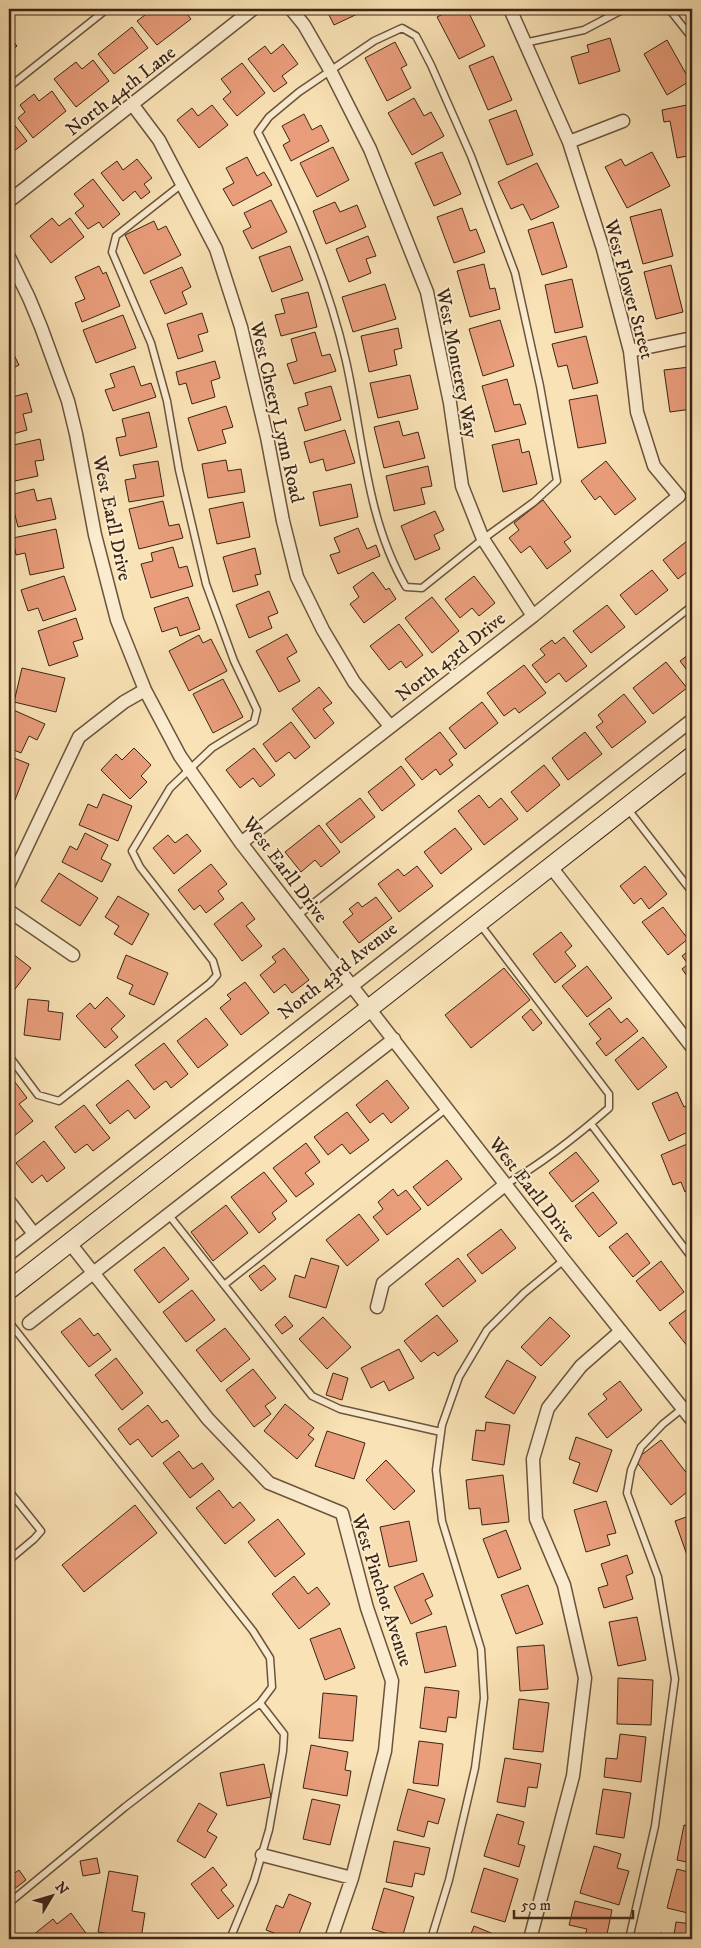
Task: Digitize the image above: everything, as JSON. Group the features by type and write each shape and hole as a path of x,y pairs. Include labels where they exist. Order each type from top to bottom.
{"main road":[{"path":"9,1290 692,756"}],"street":[{"name":"North 44th Lane","path":"9,201 254,9"},
{"name":"West Monterey Way","path":"291,9 304,25 330,70 370,149 427,292 450,404 462,486 482,538 533,616"},
{"name":"West Flower Street","path":"510,9 569,142 603,249 630,351 637,412 654,466 679,496"},
{"name":"West Cheery Lynn Road","path":"132,104 159,140 216,249 241,327 297,577 323,630 354,682 390,726"},
{"path":"569,142 623,121"},
{"name":"West Earll Drive","path":"9,257 29,298 60,377 76,434 95,535 117,620 145,690 165,730 189,769 241,843 564,1260 692,1420"},
{"path":"630,351 692,338"},
{"name":"North 43rd Drive","path":"241,843 533,616 679,496"},
{"path":"9,884 79,737 124,702 145,690"},
{"name":"North 43rd Avenue","path":"9,1254 692,720"},
{"path":"551,867 692,1047"},
{"path":"9,911 74,955"},
{"path":"28,1322 394,1039"},
{"path":"376,1307 383,1283 506,1184"},
{"path":"9,1201 34,1234"},
{"name":"West Pinchot Avenue","path":"69,1242 208,1419 269,1483 342,1513 367,1608 392,1681 385,1751 352,1878 331,1939"},
{"path":"530,1939 574,1776 585,1678 564,1585 536,1518 533,1459 548,1408 581,1366 621,1331"},
{"path":"262,1855 352,1878"}],"lane":[{"path":"524,43 584,30 624,9"},
{"path":"669,9 692,38"},
{"path":"9,87 102,10"},
{"path":"402,28 416,36 431,65 471,156 515,273 540,386 557,481 534,502 482,538 422,588 406,587 393,565 379,525 346,360 329,300 304,229 258,132 269,117 330,70 374,40 402,28"},
{"path":"9,1056 38,1095 59,1101 218,975 214,961 140,868 132,851 170,788 212,748 254,722 257,710 234,660 211,602 183,488 168,401 151,343 112,252 116,236 182,184"},
{"path":"297,916 692,606"},
{"path":"627,808 692,892"},
{"path":"478,922 609,1094 609,1108 591,1124 523,1174 506,1184"},
{"path":"224,1285 448,1108"},
{"path":"591,1124 692,1258"},
{"path":"168,1214 312,1396 340,1408 441,1432"},
{"path":"431,1939 449,1880 475,1768 484,1698 481,1649 442,1520 436,1470 441,1432 459,1377 487,1330 524,1294 564,1260"},
{"path":"9,1322 253,1631 270,1658 272,1687 260,1702 125,1807 9,1903"},
{"path":"629,1939 656,1826 675,1679 658,1577 627,1493 631,1470 640,1447 663,1424 683,1408"},
{"path":"9,1491 41,1531 9,1560"},
{"path":"230,1939 262,1855 269,1830 284,1751 284,1734 260,1702"}],"building":[{"path":"10,9 28,9 12,14"},
{"path":"153,9 183,9 191,19 157,45 137,21"},
{"path":"326,9 368,9 334,25"},
{"path":"453,9 467,9 485,46 459,59 437,17"},
{"path":"540,9 553,9 542,14"},
{"path":"132,27 148,48 114,74 98,54"},
{"path":"9,36 17,46 9,53"},
{"path":"610,38 620,71 579,84 571,57 589,52 587,45"},
{"path":"667,40 690,81 667,95 644,54"},
{"path":"395,42 407,65 401,68 411,88 387,101 365,58"},
{"path":"283,44 298,64 282,76 287,83 274,92 248,59 265,46 271,54"},
{"path":"493,56 512,100 488,110 469,66"},
{"path":"93,60 109,81 76,107 54,79 76,62 82,69"},
{"path":"242,63 265,93 237,116 223,99 231,92 221,79"},
{"path":"52,91 66,111 33,138 18,118 25,112 20,105 34,94 39,101"},
{"path":"414,98 424,116 431,112 444,136 412,155 388,113"},
{"path":"692,104 692,155 677,158 670,121 664,122 662,110"},
{"path":"212,105 228,125 199,148 177,120 192,108 198,116"},
{"path":"516,110 533,155 507,165 489,120"},
{"path":"304,114 312,130 321,125 329,141 291,161 283,145 290,141 282,126"},
{"path":"9,118 27,141 9,155"},
{"path":"333,147 349,180 317,197 300,163"},
{"path":"442,152 461,194 434,206 415,163"},
{"path":"652,152 670,186 627,208 605,167 621,159 625,166"},
{"path":"247,157 257,176 264,172 272,185 233,206 223,189 234,183 226,168"},
{"path":"137,159 152,178 144,184 150,192 141,199 135,191 123,201 101,173 117,161 123,170"},
{"path":"537,163 559,207 531,220 523,204 511,209 498,182"},
{"path":"93,179 120,214 103,228 99,222 88,229 75,213 84,206 74,194"},
{"path":"271,200 287,232 252,249 243,231 251,227 244,213"},
{"path":"335,202 340,212 357,205 366,227 326,244 313,211"},
{"path":"462,208 470,231 476,229 485,252 454,263 437,217"},
{"path":"661,209 673,256 643,264 630,217"},
{"path":"52,218 59,226 70,218 84,237 51,263 30,236"},
{"path":"154,221 158,230 166,226 181,255 144,274 125,235"},
{"path":"553,222 567,267 542,275 528,230"},
{"path":"368,236 376,256 366,259 371,273 349,282 336,249"},
{"path":"290,246 303,280 272,292 259,257"},
{"path":"484,264 490,289 495,288 500,309 470,317 457,271"},
{"path":"671,265 683,312 656,319 644,272"},
{"path":"99,266 103,274 106,272 120,306 82,322 75,303 85,299 75,277"},
{"path":"182,267 191,287 182,292 187,304 165,314 150,281"},
{"path":"572,279 583,327 555,333 545,285"},
{"path":"385,284 396,319 353,332 342,297"},
{"path":"308,292 317,327 281,336 275,315 285,313 281,299"},
{"path":"202,313 208,332 198,335 203,351 178,359 167,324"},
{"path":"123,315 136,348 96,363 83,330"},
{"path":"500,320 514,366 483,376 469,329"},
{"path":"398,328 402,348 394,350 397,365 369,372 361,336"},
{"path":"315,332 322,356 330,354 336,371 294,384 287,364 297,361 291,339"},
{"path":"586,336 598,383 573,389 567,365 558,367 552,344"},
{"path":"9,347 19,365 9,370"},
{"path":"215,361 220,378 211,381 215,397 192,404 186,383 179,385 176,372"},
{"path":"134,366 141,386 151,383 156,397 113,411 105,390 115,387 110,374"},
{"path":"690,367 692,409 670,412 664,370"},
{"path":"9,371 15,384 9,387"},
{"path":"410,375 418,409 378,418 370,383"},
{"path":"507,379 514,405 520,404 526,424 495,432 482,386"},
{"path":"331,386 341,420 305,431 298,408 308,405 305,393"},
{"path":"27,393 32,412 23,414 27,430 9,435 9,398"},
{"path":"597,395 606,443 578,448 569,400"},
{"path":"226,406 233,427 222,430 226,443 198,451 188,418"},
{"path":"149,412 157,447 120,456 116,438 126,436 122,419"},
{"path":"399,421 403,436 418,432 425,458 384,468 374,427"},
{"path":"345,430 355,463 326,471 323,459 310,463 304,442"},
{"path":"40,439 44,460 35,461 38,476 10,482 9,446"},
{"path":"519,439 522,453 529,451 537,484 503,492 492,445"},
{"path":"226,460 228,471 241,469 245,492 208,498 202,464"},
{"path":"158,461 164,496 129,502 125,480 136,478 133,465"},
{"path":"606,461 636,499 615,515 600,496 595,500 581,481"},
{"path":"428,466 432,486 421,488 425,504 394,511 386,476"},
{"path":"351,484 358,517 320,526 313,492"},
{"path":"34,489 37,501 51,498 56,519 18,527 10,495"},
{"path":"543,500 571,537 564,542 571,551 547,569 530,546 521,553 509,538 519,530 514,523"},
{"path":"163,501 169,526 179,524 183,538 139,549 129,509"},
{"path":"243,502 250,537 217,544 209,509"},
{"path":"435,511 444,530 434,535 440,549 415,560 401,526"},
{"path":"358,528 367,549 376,545 380,556 338,574 330,555 340,552 334,538"},
{"path":"56,529 64,568 30,575 25,553 16,555 13,538"},
{"path":"692,537 692,568 678,579 663,560"},
{"path":"173,547 179,568 187,566 193,586 151,598 141,564 153,561 151,553"},
{"path":"255,548 261,574 255,575 258,585 233,592 223,557"},
{"path":"652,570 668,590 636,615 620,595"},
{"path":"373,572 386,590 389,588 396,599 364,623 350,604 359,597 353,587"},
{"path":"64,576 76,610 43,621 38,608 28,611 21,590"},
{"path":"474,576 495,603 479,616 472,608 460,618 445,599"},
{"path":"269,591 278,613 268,617 272,628 249,638 236,605"},
{"path":"188,597 200,629 180,636 177,627 162,632 154,608"},
{"path":"432,597 459,631 432,653 405,618"},
{"path":"607,605 625,627 591,653 573,631"},
{"path":"76,618 83,639 73,642 78,656 49,666 38,631"},
{"path":"399,624 423,655 406,668 401,661 389,670 370,646"},
{"path":"287,634 297,652 287,658 300,681 279,692 256,651"},
{"path":"199,635 203,643 211,639 227,671 189,691 169,651"},
{"path":"564,637 587,666 566,682 559,673 546,683 532,665 545,655 540,649 552,640 555,644"},
{"path":"692,652 692,677 680,661"},
{"path":"666,662 687,688 653,714 633,688"},
{"path":"524,665 546,693 519,713 515,708 504,716 487,693"},
{"path":"22,668 65,678 56,712 14,702"},
{"path":"223,679 243,717 213,733 193,694"},
{"path":"319,687 332,703 323,709 334,723 315,739 292,709"},
{"path":"624,694 646,722 612,748 596,727 603,722 598,715"},
{"path":"482,702 498,723 465,749 449,728"},
{"path":"9,708 45,724 37,740 29,736 21,753 9,748"},
{"path":"291,722 310,747 295,759 289,752 276,762 263,744"},
{"path":"440,732 457,754 449,760 453,765 440,775 436,769 422,780 405,759"},
{"path":"585,732 602,754 568,780 552,758"},
{"path":"134,748 151,765 141,776 147,782 130,799 101,770 116,754 122,760"},
{"path":"254,748 275,775 260,787 253,778 240,788 226,770"},
{"path":"9,756 29,764 15,800 9,798"},
{"path":"544,765 560,785 527,812 511,792"},
{"path":"401,766 415,785 382,811 368,792"},
{"path":"103,794 132,806 118,841 79,825 88,804 97,808"},
{"path":"479,795 489,808 501,798 518,819 484,845 458,811"},
{"path":"360,798 375,817 341,843 326,824"},
{"path":"692,819 692,832 686,824"},
{"path":"319,825 340,852 321,867 315,860 301,872 285,852"},
{"path":"455,828 472,849 441,874 424,852"},
{"path":"85,833 108,845 101,859 111,864 102,882 62,862 70,846 77,850"},
{"path":"187,834 201,851 174,874 153,848 168,835 175,843"},
{"path":"211,864 227,884 218,891 224,899 206,913 200,905 194,910 178,890"},
{"path":"417,866 433,886 399,912 378,884 398,869 404,876"},
{"path":"645,866 667,894 649,909 641,898 634,904 620,886"},
{"path":"59,873 98,898 80,926 41,901"},
{"path":"118,896 149,914 132,945 114,934 119,926 105,917"},
{"path":"376,897 392,918 359,943 343,922 353,914 349,909 358,902 362,907"},
{"path":"242,902 255,919 246,926 262,946 242,961 214,924"},
{"path":"663,907 688,939 668,955 642,922"},
{"path":"561,932 572,946 565,952 576,966 555,983 533,954"},
{"path":"284,948 309,980 292,993 285,984 274,993 260,975 276,962 272,957"},
{"path":"692,948 692,983 682,969 688,964 682,956"},
{"path":"9,951 31,968 9,997"},
{"path":"126,955 168,973 154,1005 129,994 133,985 117,978"},
{"path":"587,966 612,998 587,1017 562,986"},
{"path":"504,968 530,1000 471,1048 445,1015"},
{"path":"245,982 269,1013 241,1035 220,1008 231,999 227,995"},
{"path":"107,997 125,1016 111,1029 118,1037 105,1048 76,1016 90,1003 95,1009"},
{"path":"28,999 49,1001 48,1011 63,1013 60,1040 24,1035"},
{"path":"609,1008 621,1023 627,1018 638,1031 606,1056 596,1043 601,1039 589,1024"},
{"path":"531,1009 542,1023 533,1031 522,1017"},
{"path":"206,1018 228,1045 198,1068 177,1041"},
{"path":"643,1037 667,1067 638,1090 615,1060"},
{"path":"164,1043 188,1074 171,1088 166,1081 154,1090 135,1065"},
{"path":"128,1080 150,1107 135,1119 128,1110 110,1124 96,1105"},
{"path":"387,1080 409,1108 391,1123 383,1113 370,1123 356,1105"},
{"path":"15,1082 27,1098 19,1104 33,1121 9,1140 9,1086"},
{"path":"677,1092 684,1107 691,1104 692,1130 669,1141 652,1103"},
{"path":"84,1105 110,1138 93,1151 87,1144 75,1153 55,1127"},
{"path":"347,1112 369,1140 350,1154 342,1144 328,1155 314,1137"},
{"path":"44,1141 65,1168 47,1182 42,1175 32,1183 16,1163"},
{"path":"692,1142 692,1189 685,1192 681,1182 673,1185 661,1155"},
{"path":"306,1143 320,1162 305,1173 314,1184 296,1197 273,1168"},
{"path":"576,1152 599,1181 572,1202 549,1173"},
{"path":"447,1160 462,1179 428,1206 413,1187"},
{"path":"264,1172 287,1201 272,1213 276,1219 259,1233 231,1197"},
{"path":"393,1189 398,1196 406,1190 421,1209 387,1235 373,1217 383,1209 378,1202"},
{"path":"593,1192 617,1223 599,1237 575,1206"},
{"path":"692,1204 692,1216 687,1208"},
{"path":"226,1205 248,1233 213,1261 191,1232"},
{"path":"359,1214 379,1240 347,1266 326,1240"},
{"path":"501,1229 516,1248 482,1274 467,1255"},
{"path":"627,1233 650,1263 633,1277 609,1247"},
{"path":"164,1247 189,1279 159,1303 134,1270"},
{"path":"311,1258 339,1266 326,1308 289,1297 295,1275 305,1278"},
{"path":"458,1258 476,1281 443,1307 425,1284"},
{"path":"661,1261 684,1292 660,1311 636,1281"},
{"path":"264,1265 276,1279 261,1291 249,1276"},
{"path":"192,1290 215,1320 186,1342 163,1312"},
{"path":"686,1310 692,1317 692,1352 669,1323"},
{"path":"437,1315 458,1341 438,1356 434,1352 421,1362 404,1341"},
{"path":"285,1316 293,1326 282,1334 275,1325"},
{"path":"323,1317 351,1347 327,1369 299,1339"},
{"path":"550,1317 570,1336 541,1366 521,1347"},
{"path":"80,1318 94,1336 98,1333 111,1350 89,1367 61,1332"},
{"path":"225,1328 250,1359 221,1382 196,1350"},
{"path":"399,1349 414,1378 389,1391 384,1381 371,1388 361,1368"},
{"path":"116,1358 143,1393 122,1410 95,1375"},
{"path":"507,1360 536,1377 514,1414 485,1397"},
{"path":"253,1369 276,1398 265,1406 271,1414 254,1427 226,1390"},
{"path":"333,1373 348,1378 342,1400 326,1395"},
{"path":"620,1381 642,1410 607,1438 588,1414 607,1399 603,1394"},
{"path":"285,1404 314,1428 308,1435 314,1439 297,1459 264,1431"},
{"path":"148,1405 162,1423 167,1420 179,1436 152,1457 138,1439 130,1445 118,1429"},
{"path":"486,1422 510,1425 504,1465 472,1460 476,1430 485,1431"},
{"path":"327,1431 365,1443 354,1479 315,1466"},
{"path":"576,1437 612,1450 597,1492 573,1483 580,1463 569,1459"},
{"path":"661,1440 692,1480 692,1488 671,1505 635,1460"},
{"path":"179,1451 193,1469 202,1463 214,1479 190,1498 163,1463"},
{"path":"386,1460 415,1491 394,1510 366,1480"},
{"path":"503,1475 509,1522 482,1525 480,1508 469,1509 466,1480"},
{"path":"219,1490 233,1508 240,1502 255,1520 225,1544 196,1508"},
{"path":"606,1501 616,1533 607,1535 610,1545 586,1552 574,1510"},
{"path":"135,1505 157,1533 84,1592 62,1565"},
{"path":"692,1515 692,1556 688,1558 675,1521"},
{"path":"278,1519 305,1554 275,1577 248,1542"},
{"path":"409,1521 417,1561 389,1567 380,1527"},
{"path":"506,1530 521,1569 498,1578 483,1539"},
{"path":"627,1555 633,1573 626,1576 633,1599 604,1608 598,1588 608,1585 601,1564"},
{"path":"423,1573 433,1596 425,1600 432,1614 411,1624 394,1587"},
{"path":"294,1576 308,1594 317,1587 330,1604 299,1629 272,1594"},
{"path":"528,1585 543,1624 516,1634 501,1595"},
{"path":"637,1617 646,1660 618,1666 609,1622"},
{"path":"446,1626 456,1666 425,1673 416,1633"},
{"path":"340,1628 355,1668 325,1680 310,1639"},
{"path":"544,1645 548,1689 520,1691 517,1647"},
{"path":"618,1678 653,1680 651,1725 617,1724"},
{"path":"425,1687 459,1691 456,1718 448,1717 446,1732 420,1728"},
{"path":"323,1693 357,1696 353,1741 319,1738"},
{"path":"519,1699 549,1703 543,1752 513,1749"},
{"path":"620,1734 646,1737 641,1782 604,1777 606,1758 617,1759"},
{"path":"419,1741 443,1744 438,1786 413,1783"},
{"path":"311,1745 348,1752 345,1770 351,1771 347,1796 303,1788"},
{"path":"505,1758 541,1764 537,1788 528,1787 525,1807 497,1802"},
{"path":"264,1764 271,1797 227,1806 220,1773"},
{"path":"408,1789 445,1799 438,1824 428,1821 424,1837 397,1830"},
{"path":"603,1789 631,1793 624,1838 596,1834"},
{"path":"312,1799 340,1805 330,1845 303,1839"},
{"path":"199,1803 217,1814 207,1831 217,1837 205,1858 177,1841"},
{"path":"497,1814 524,1822 518,1844 525,1846 519,1867 484,1856"},
{"path":"684,1825 692,1827 692,1863 677,1860"},
{"path":"394,1841 430,1848 424,1875 415,1873 412,1887 386,1882"},
{"path":"594,1846 621,1854 617,1868 629,1871 619,1905 580,1893"},
{"path":"97,1858 100,1873 83,1876 80,1861"},
{"path":"9,1860 15,1868 10,1872 12,1875 19,1870 26,1880 9,1893"},
{"path":"213,1867 227,1885 221,1890 234,1906 218,1919 191,1884"},
{"path":"484,1868 518,1879 505,1922 471,1912"},
{"path":"677,1869 692,1873 692,1914 667,1908"},
{"path":"109,1871 138,1876 132,1911 145,1913 141,1939 98,1932"},
{"path":"384,1888 414,1897 402,1938 372,1929"},
{"path":"289,1894 311,1903 297,1939 290,1939 266,1930 276,1905 283,1908"},
{"path":"575,1901 612,1910 606,1939 584,1939 587,1929 569,1925"},
{"path":"71,1913 88,1936 83,1939 36,1939 33,1935 53,1919 57,1924"},
{"path":"676,1922 692,1924 692,1939 659,1939 660,1933 674,1935"},
{"path":"474,1926 501,1937 500,1939 469,1939"}]}
